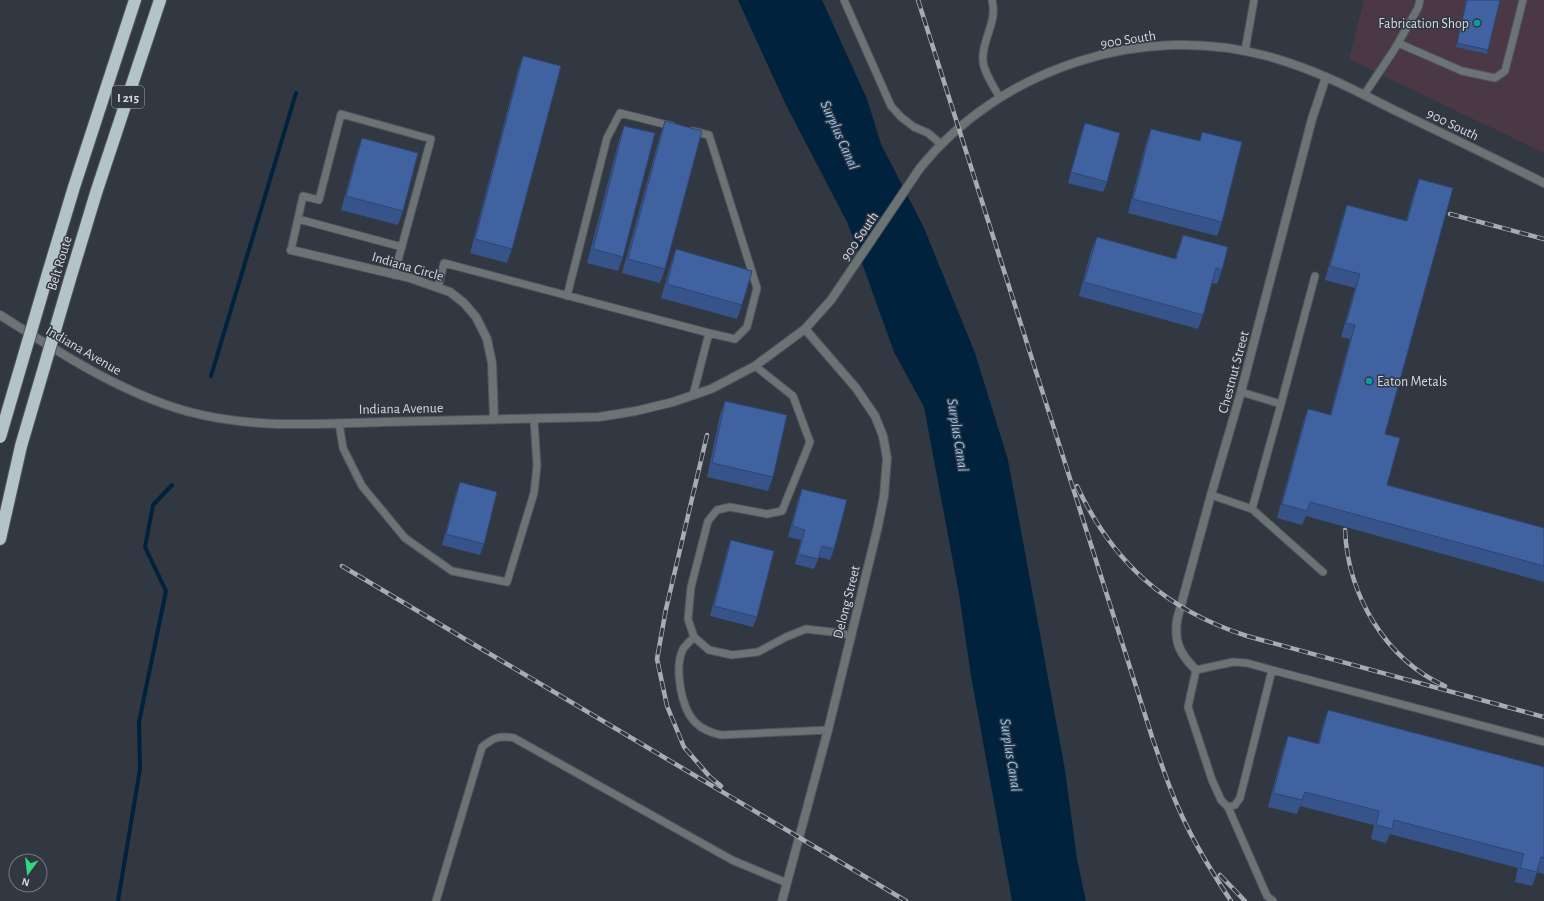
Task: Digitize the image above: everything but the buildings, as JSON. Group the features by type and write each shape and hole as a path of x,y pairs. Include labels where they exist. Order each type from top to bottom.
{"highway":[{"name":"Belt Route","path":"0,437 74,187 135,0"},
{"name":"Belt Route","path":"0,540 21,446 70,279 96,193 160,0"}],"street":[{"name":"900 South","path":"805,329 831,300 920,168 941,144 1000,98 1035,78 1063,66 1086,59 1131,49 1200,46 1245,51 1286,61 1326,77 1544,183"},
{"name":"Chestnut Street","path":"1196,670 1185,659 1180,651 1177,640 1176,630 1181,607 1211,495 1242,392 1312,119 1326,77"},
{"name":"Indiana Circle","path":"291,250 438,287 450,292 464,303 476,317 487,339 492,363 494,419"},
{"name":"Indiana Avenue","path":"0,315 100,376 134,392 186,411 209,417 256,423 340,423 534,419 599,417 628,413 673,402 711,389 755,366 805,329"},
{"name":"Delong Street","path":"782,901 828,730 851,636 884,496 887,458 883,436 875,416 856,388 805,329"}],"lane":[{"path":"844,0 891,106 901,117 914,127 928,133 941,144"},
{"path":"992,0 994,18 986,42 983,59 984,66 1000,98"},
{"path":"1245,51 1254,0"},
{"path":"1364,95 1398,43 1418,8 1420,0"},
{"path":"1398,43 1462,71 1495,78 1505,71 1523,0"},
{"path":"438,287 444,263 566,296 735,339 747,327 757,288 710,135 620,112 607,138 566,296"},
{"path":"291,250 303,196 319,200 341,114 431,139 394,275"},
{"path":"298,219 402,247"},
{"path":"1252,509 1315,276"},
{"path":"693,395 709,333"},
{"path":"755,366 793,396 810,442 782,511 766,514 730,506 716,510 708,521 691,587 688,619 694,638 709,650 732,655 758,652 786,637 806,629 841,632 851,636"},
{"path":"1242,392 1281,404"},
{"path":"340,423 344,448 362,486 405,538 452,571 507,582 534,493 537,466 534,419"},
{"path":"1211,495 1252,509 1323,572"},
{"path":"694,638 683,650 679,666 681,689 686,710 696,723 708,732 721,735 828,730"},
{"path":"1273,901 1267,896 1228,807 1221,800 1212,780 1188,707 1196,670 1233,662 1248,663 1544,742"},
{"path":"1228,807 1235,805 1240,798 1272,670"},
{"path":"436,901 482,747 492,739 503,736 514,738 732,860 787,883"}],"shaded area":[{"path":"1364,0 1544,0 1544,153 1349,59"}],"water":[{"name":"Surplus Canal","path":"738,0 822,0 867,99 881,144 924,228 975,353 1008,460 1065,770 1077,859 1086,901 1012,901 971,676 959,594 924,407 894,352 848,224 786,105"}],"waterway":[{"path":"211,376 296,93"},
{"path":"118,901 140,769 139,722 166,591 145,547 153,505 172,485"}],"railway":[{"path":"918,0 1153,740 1183,819 1202,855 1231,901"},
{"path":"1450,214 1544,239"},
{"path":"707,435 666,609 657,659 667,706 684,747 710,777 721,786"},
{"path":"1077,486 1091,513 1107,538 1125,560 1145,580 1167,597 1191,612 1218,625 1247,636 1544,717"},
{"path":"1345,530 1353,578 1362,601 1374,622 1388,642 1404,659 1424,674 1445,686"},
{"path":"342,566 906,901"},
{"path":"1220,875 1245,901"}],"place":[{"name":"Fabrication Shop","path":"1477,23"},
{"name":"Eaton Metals","path":"1369,381"}]}
